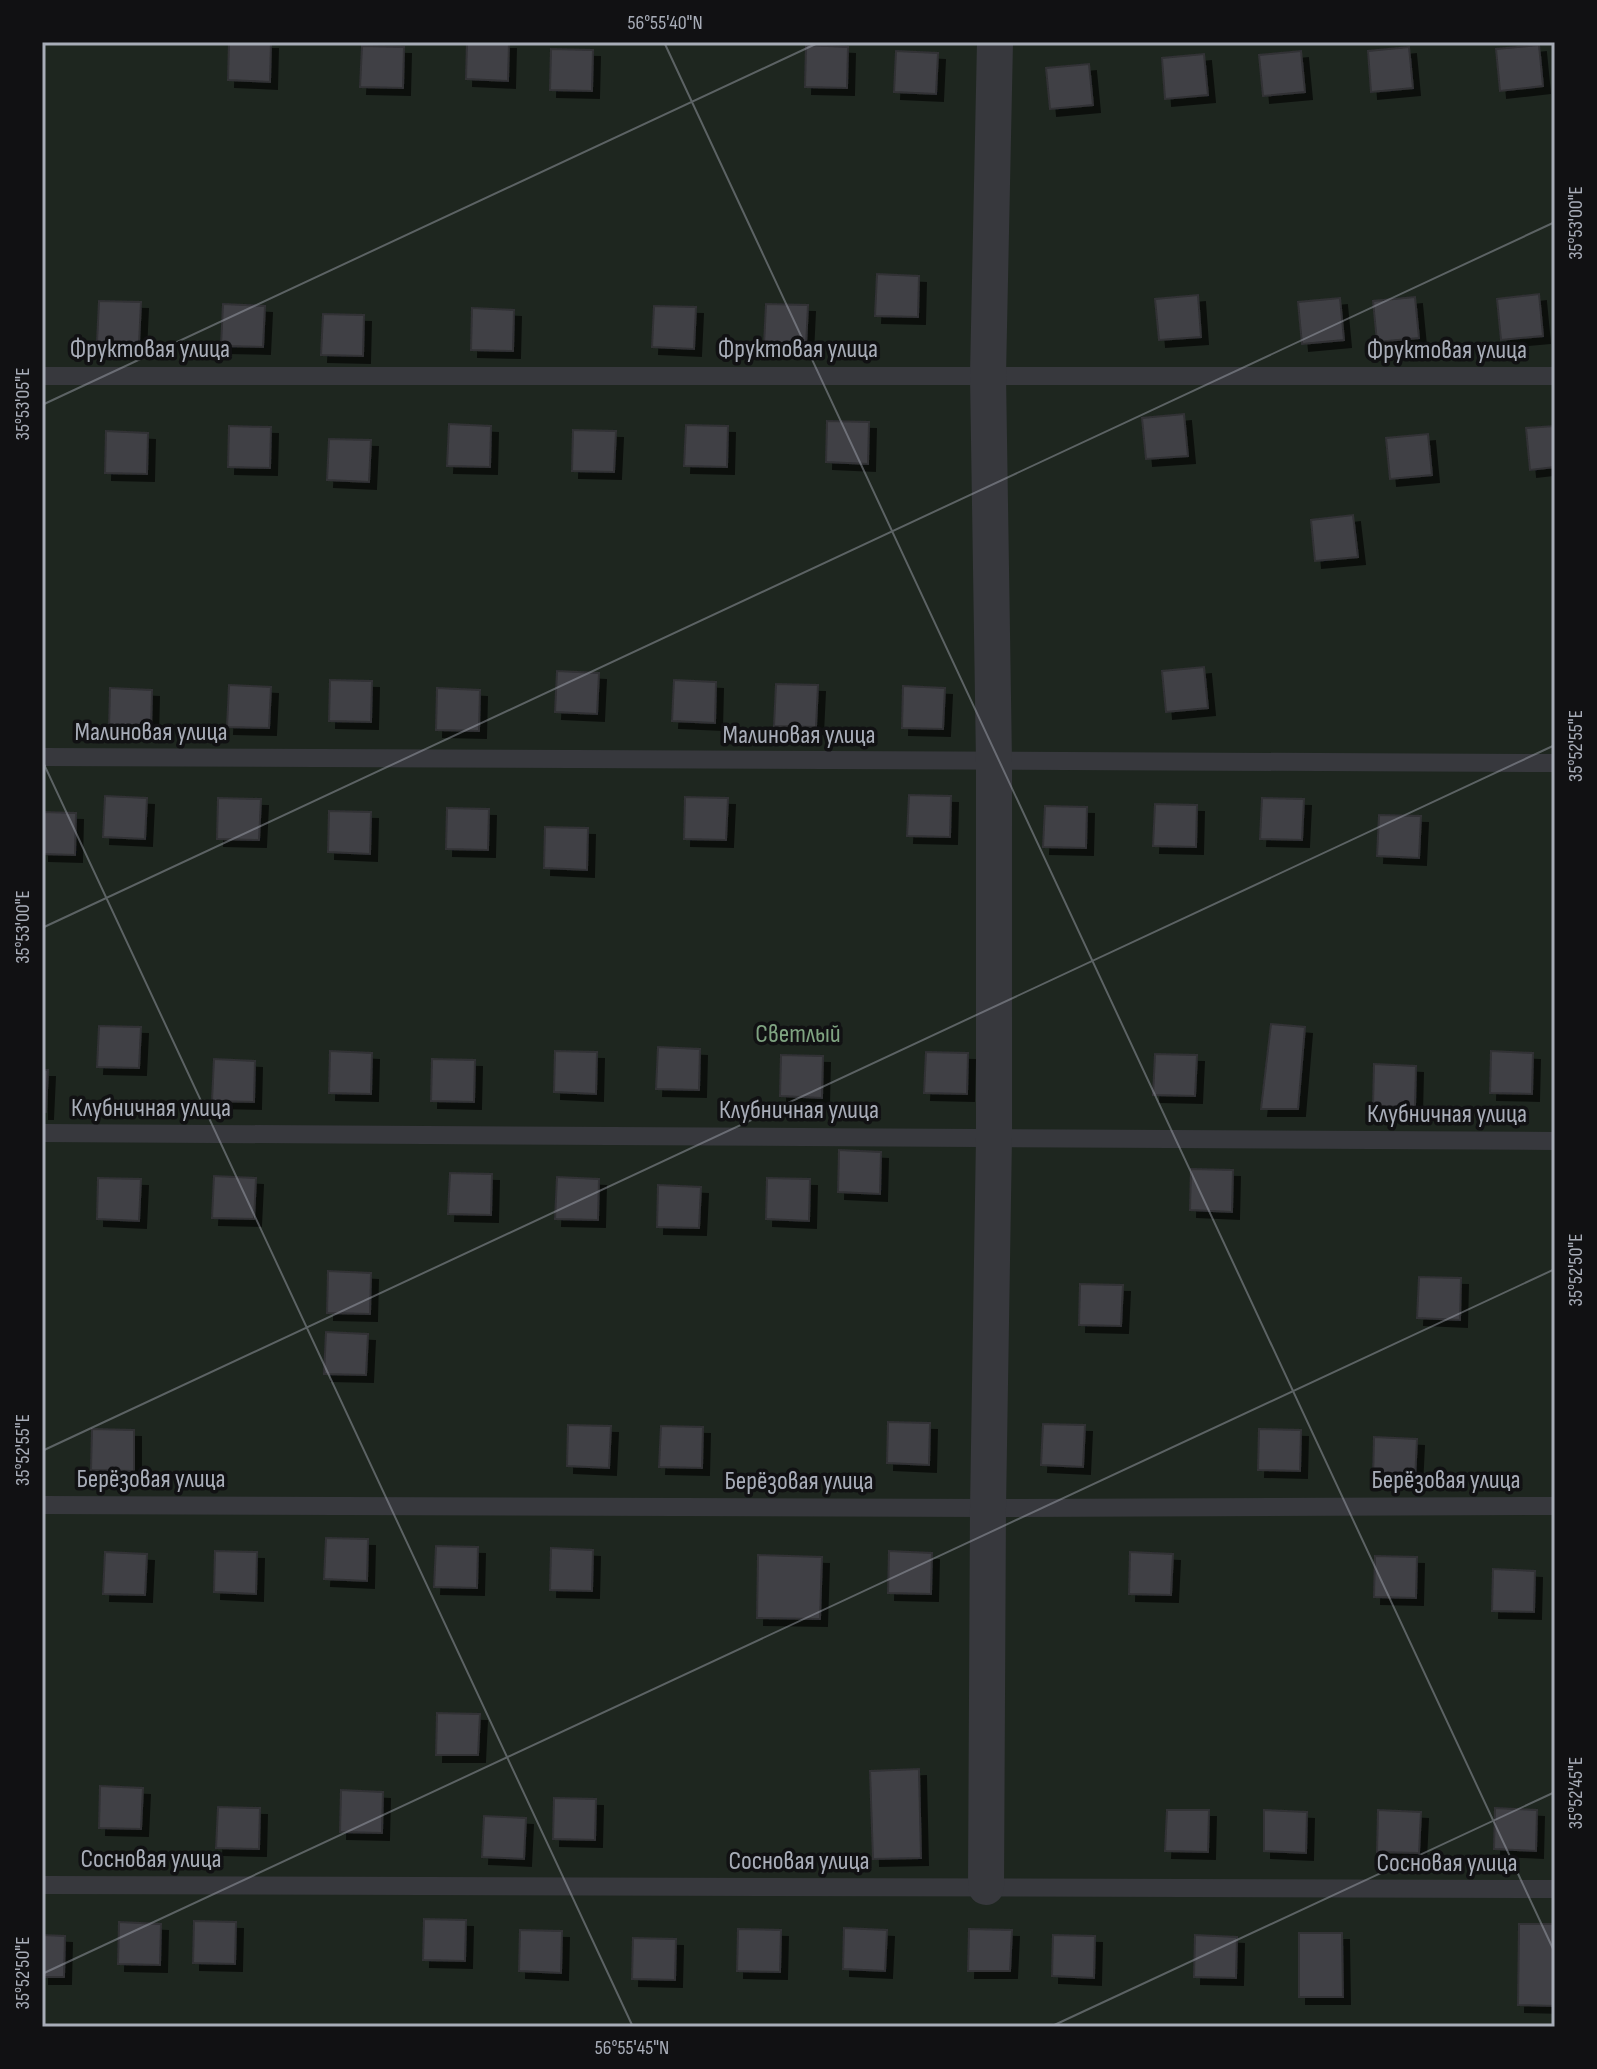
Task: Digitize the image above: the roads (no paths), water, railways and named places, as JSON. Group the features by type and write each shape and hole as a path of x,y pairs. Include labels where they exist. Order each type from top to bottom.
{"street":[{"path":"986,1887 994,1137 994,762 988,375 995,42"}],"lane":[{"name":"Фруктовая улица","path":"42,376 1555,376"},
{"name":"Малиновая улица","path":"42,757 1555,763"},
{"name":"Клубничная улица","path":"42,1133 1555,1141"},
{"name":"Берёзовая улица","path":"42,1505 1555,1506"},
{"name":"Сосновая улица","path":"42,1885 1555,1889"}],"park label":[{"name":"Светлый","path":"798,1034"}]}
